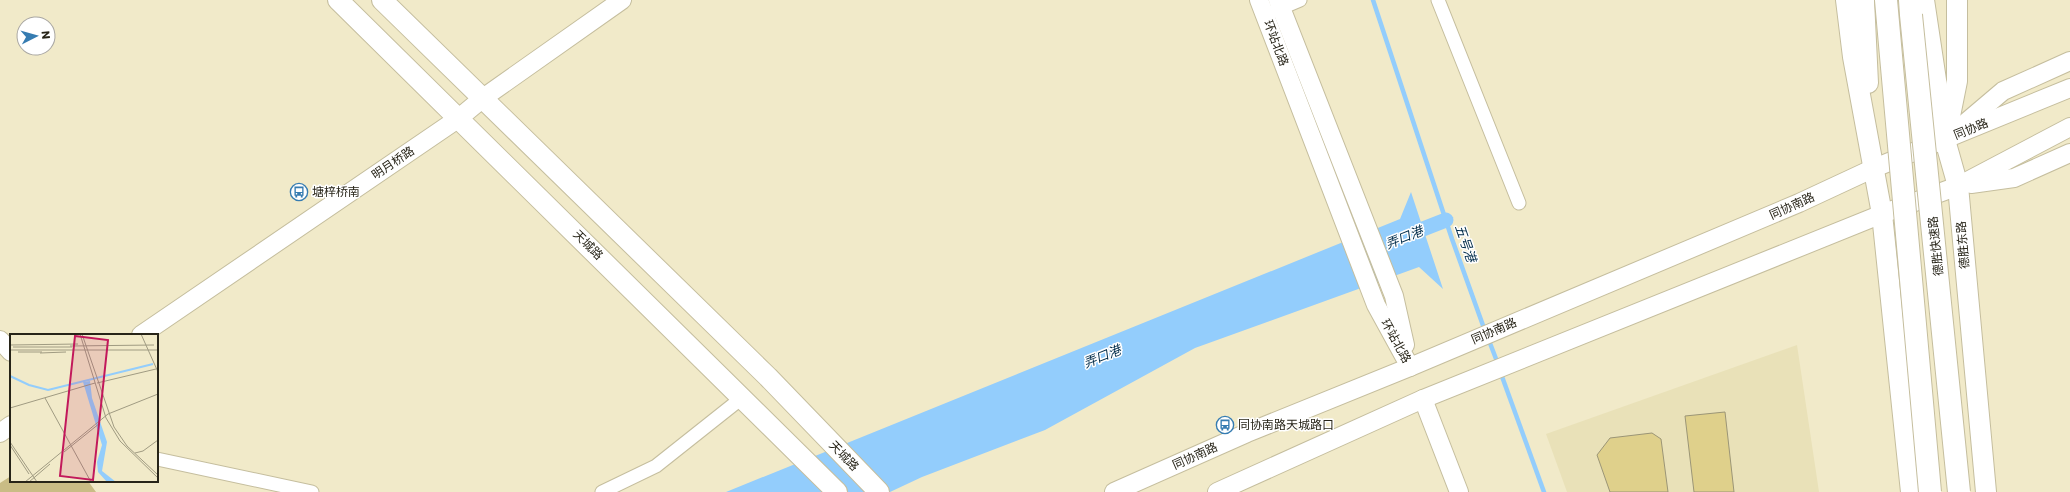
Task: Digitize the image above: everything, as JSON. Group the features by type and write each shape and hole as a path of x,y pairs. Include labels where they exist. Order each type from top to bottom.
{"highway":[{"path":"1886,3 1930,492"},
{"name":"德胜快速路","path":"1914,4 1960,492"}],"main road":[{"name":"天城路","path":"338,0 743,397 837,492"},
{"name":"天城路","path":"382,0 820,430 879,492"},
{"name":"明月桥路","path":"142,334 459,118 483,98 622,0"},
{"path":"1846,0 1853,57 1872,169 1882,214 1911,492"},
{"path":"1864,0 1872,169"},
{"path":"1945,140 1957,81 1956,0"},
{"name":"环站北路","path":"1280,4 1394,296 1410,367"},
{"name":"德胜东路","path":"1914,4 1945,140 1958,186 1986,492"},
{"name":"环站北路","path":"1262,7 1376,305 1410,367"},
{"path":"1945,140 2003,91 2070,61"},
{"name":"同协路","path":"1872,169 2070,88"},
{"path":"1217,492 1423,399 1882,214 1958,186 2070,127"},
{"path":"1958,186 2014,178 2070,153"},
{"name":"同协南路","path":"1114,492 1247,433 1410,367 1799,203 1872,169"},
{"path":"0,340 10,351"},
{"path":"1423,399 1459,492"},
{"path":"0,433 10,426"}],"street":[{"path":"1262,7 1299,0"},
{"path":"1438,0 1519,203"},
{"path":"602,492 656,466 743,397"},
{"path":"158,459 312,492"}],"shaded area":[{"path":"1797,345 1819,492 1567,492 1546,434"},
{"path":"10,477 10,482 89,482 96,492 0,492 0,483"}],"water":[{"path":"1411,192 1443,289 1419,267 1195,348 1045,430 922,477 890,492 726,492 1400,219"}],"building":[{"path":"1725,412 1734,492 1694,492 1685,416"},
{"path":"1652,433 1661,439 1668,492 1610,492 1597,455 1610,438"}],"waterway":[{"name":"五号港","path":"1373,0 1452,239 1485,331"},
{"name":"弄口港","path":"1405,236 1446,220"},
{"name":"五号港","path":"1488,338 1498,364"},
{"name":"五号港","path":"1500,371 1544,492"}],"place":[{"name":"塘梓桥南","path":"299,192"},
{"name":"同协南路天城路口","path":"1225,425"}]}
